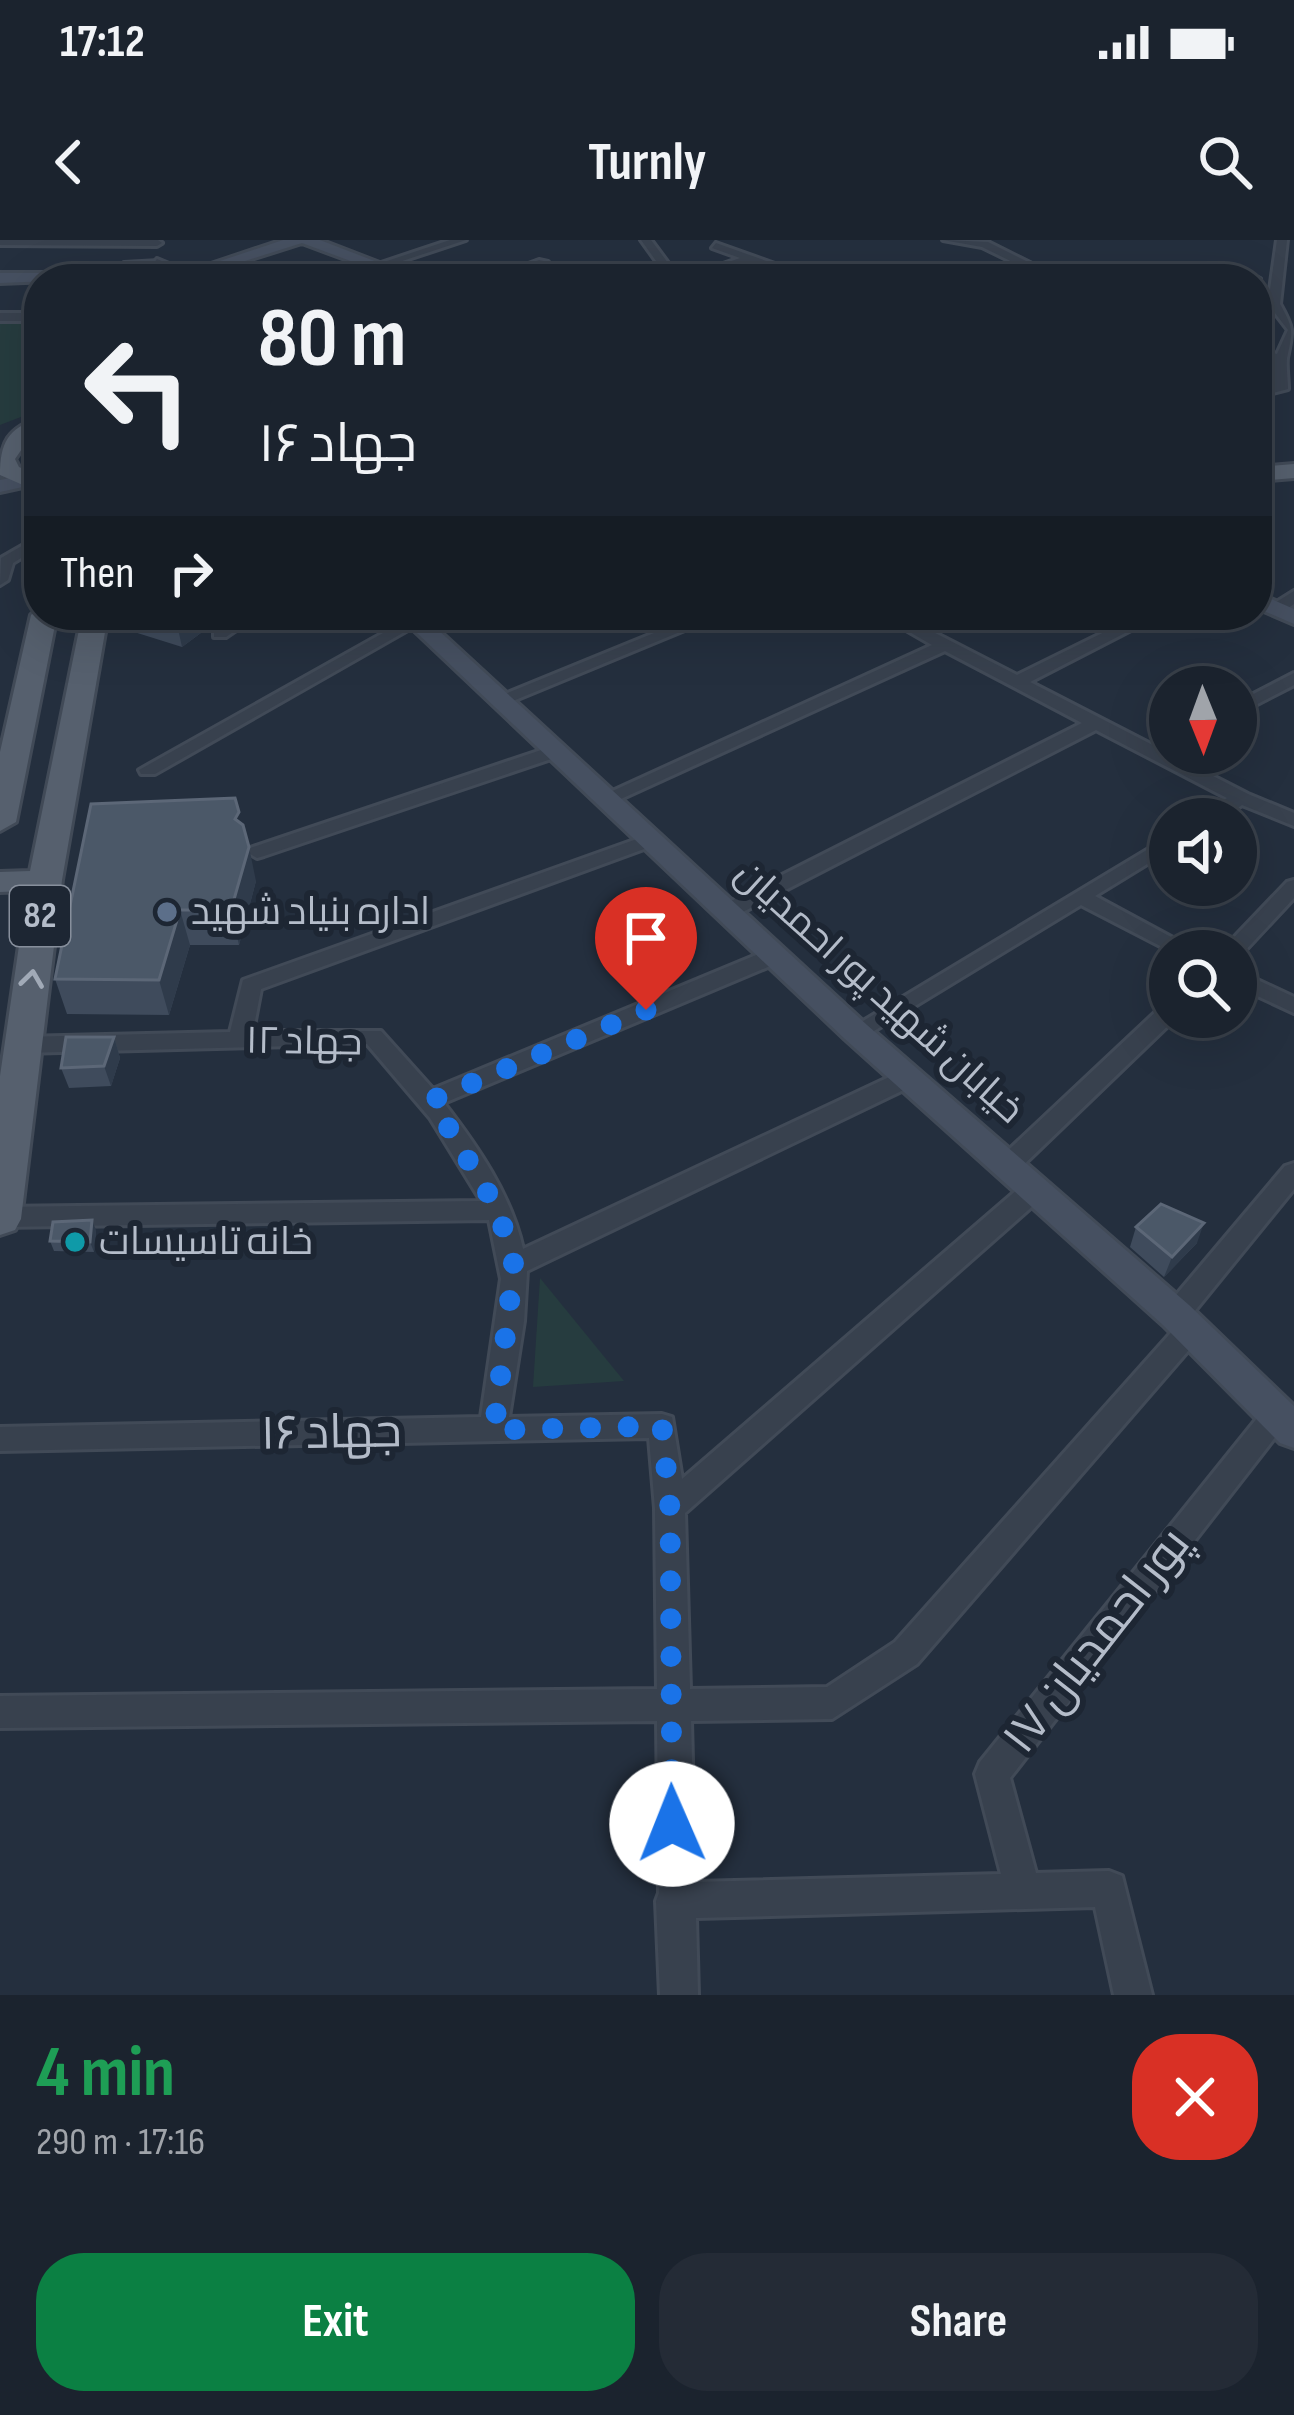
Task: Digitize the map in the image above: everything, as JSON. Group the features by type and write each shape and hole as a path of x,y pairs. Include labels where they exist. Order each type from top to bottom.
{"main road":[{"path":"155,254 180,240"},
{"path":"24,433 4,459 8,471 24,479"},
{"path":"0,822 11,715 39,630"},
{"name":"82","path":"0,1218 45,880 92,630"},
{"path":"0,882 45,880"}],"street":[{"path":"180,240 201,244"},
{"path":"233,264 302,240 371,264"},
{"path":"383,264 461,240"},
{"path":"948,240 984,242 1027,264"},
{"path":"1282,240 1274,304 1294,330 1281,359 1288,394"},
{"path":"0,242 155,254"},
{"path":"716,246 767,264"},
{"path":"732,264 750,258"},
{"path":"537,264 543,262"},
{"path":"1272,281 1277,282"},
{"path":"1272,357 1281,359"},
{"path":"0,580 6,561 24,551"},
{"path":"220,633 225,630"},
{"path":"148,770 389,630"},
{"name":"خیابان شهید پور احمدیان","path":"425,630 856,1032 1183,1322 1285,1423"},
{"path":"502,699 675,630"},
{"path":"916,630 1095,724 1149,744"},
{"path":"1016,682 1122,630"},
{"path":"605,799 945,645"},
{"path":"1257,698 1294,677"},
{"path":"728,911 1095,724"},
{"path":"257,851 553,752"},
{"path":"1202,774 1241,798"},
{"path":"1257,805 1294,820"},
{"path":"240,1041 251,985 649,841"},
{"path":"856,1032 1149,855"},
{"path":"1252,930 1294,886"},
{"path":"1081,897 1149,932"},
{"path":"432,1100 774,956"},
{"path":"1257,987 1294,1006"},
{"path":"1008,1165 1149,1031"},
{"name":"جهاد ۱۲","path":"22,1045 373,1036 432,1100 498,1210 514,1265"},
{"path":"494,1430 514,1265 908,1078"},
{"path":"0,1712 832,1703 906,1653 1183,1322 1294,1172"},
{"path":"679,1995 670,1508 1035,1189"},
{"path":"0,1218 498,1210"},
{"name":"پور احمدیان ۱۷","path":"1023,1890 992,1774 1285,1423"},
{"name":"جهاد ۱۶","path":"0,1439 662,1426 670,1508"},
{"path":"674,1901 1108,1889 1132,1995"}],"green space":[{"path":"0,321 24,321 24,416 0,425"},
{"path":"540,1278 624,1381 533,1387"}],"building":[{"path":"235,798 239,812 235,819 243,825 249,847 231,910 180,910 159,980 55,979 91,804"},
{"path":"66,1037 114,1037 104,1066 61,1068"},
{"path":"1161,1204 1204,1223 1172,1257 1136,1227"},
{"path":"92,1220 90,1242 50,1241 53,1222"}],"place":[{"name":"اداره بنیاد شهید","path":"167,912"},
{"name":"خانه تاسیسات","path":"75,1242"}],"route":[{"path":"646,1010 432,1100 498,1210 514,1265 494,1430 662,1426 670,1508 672,1824"}]}
